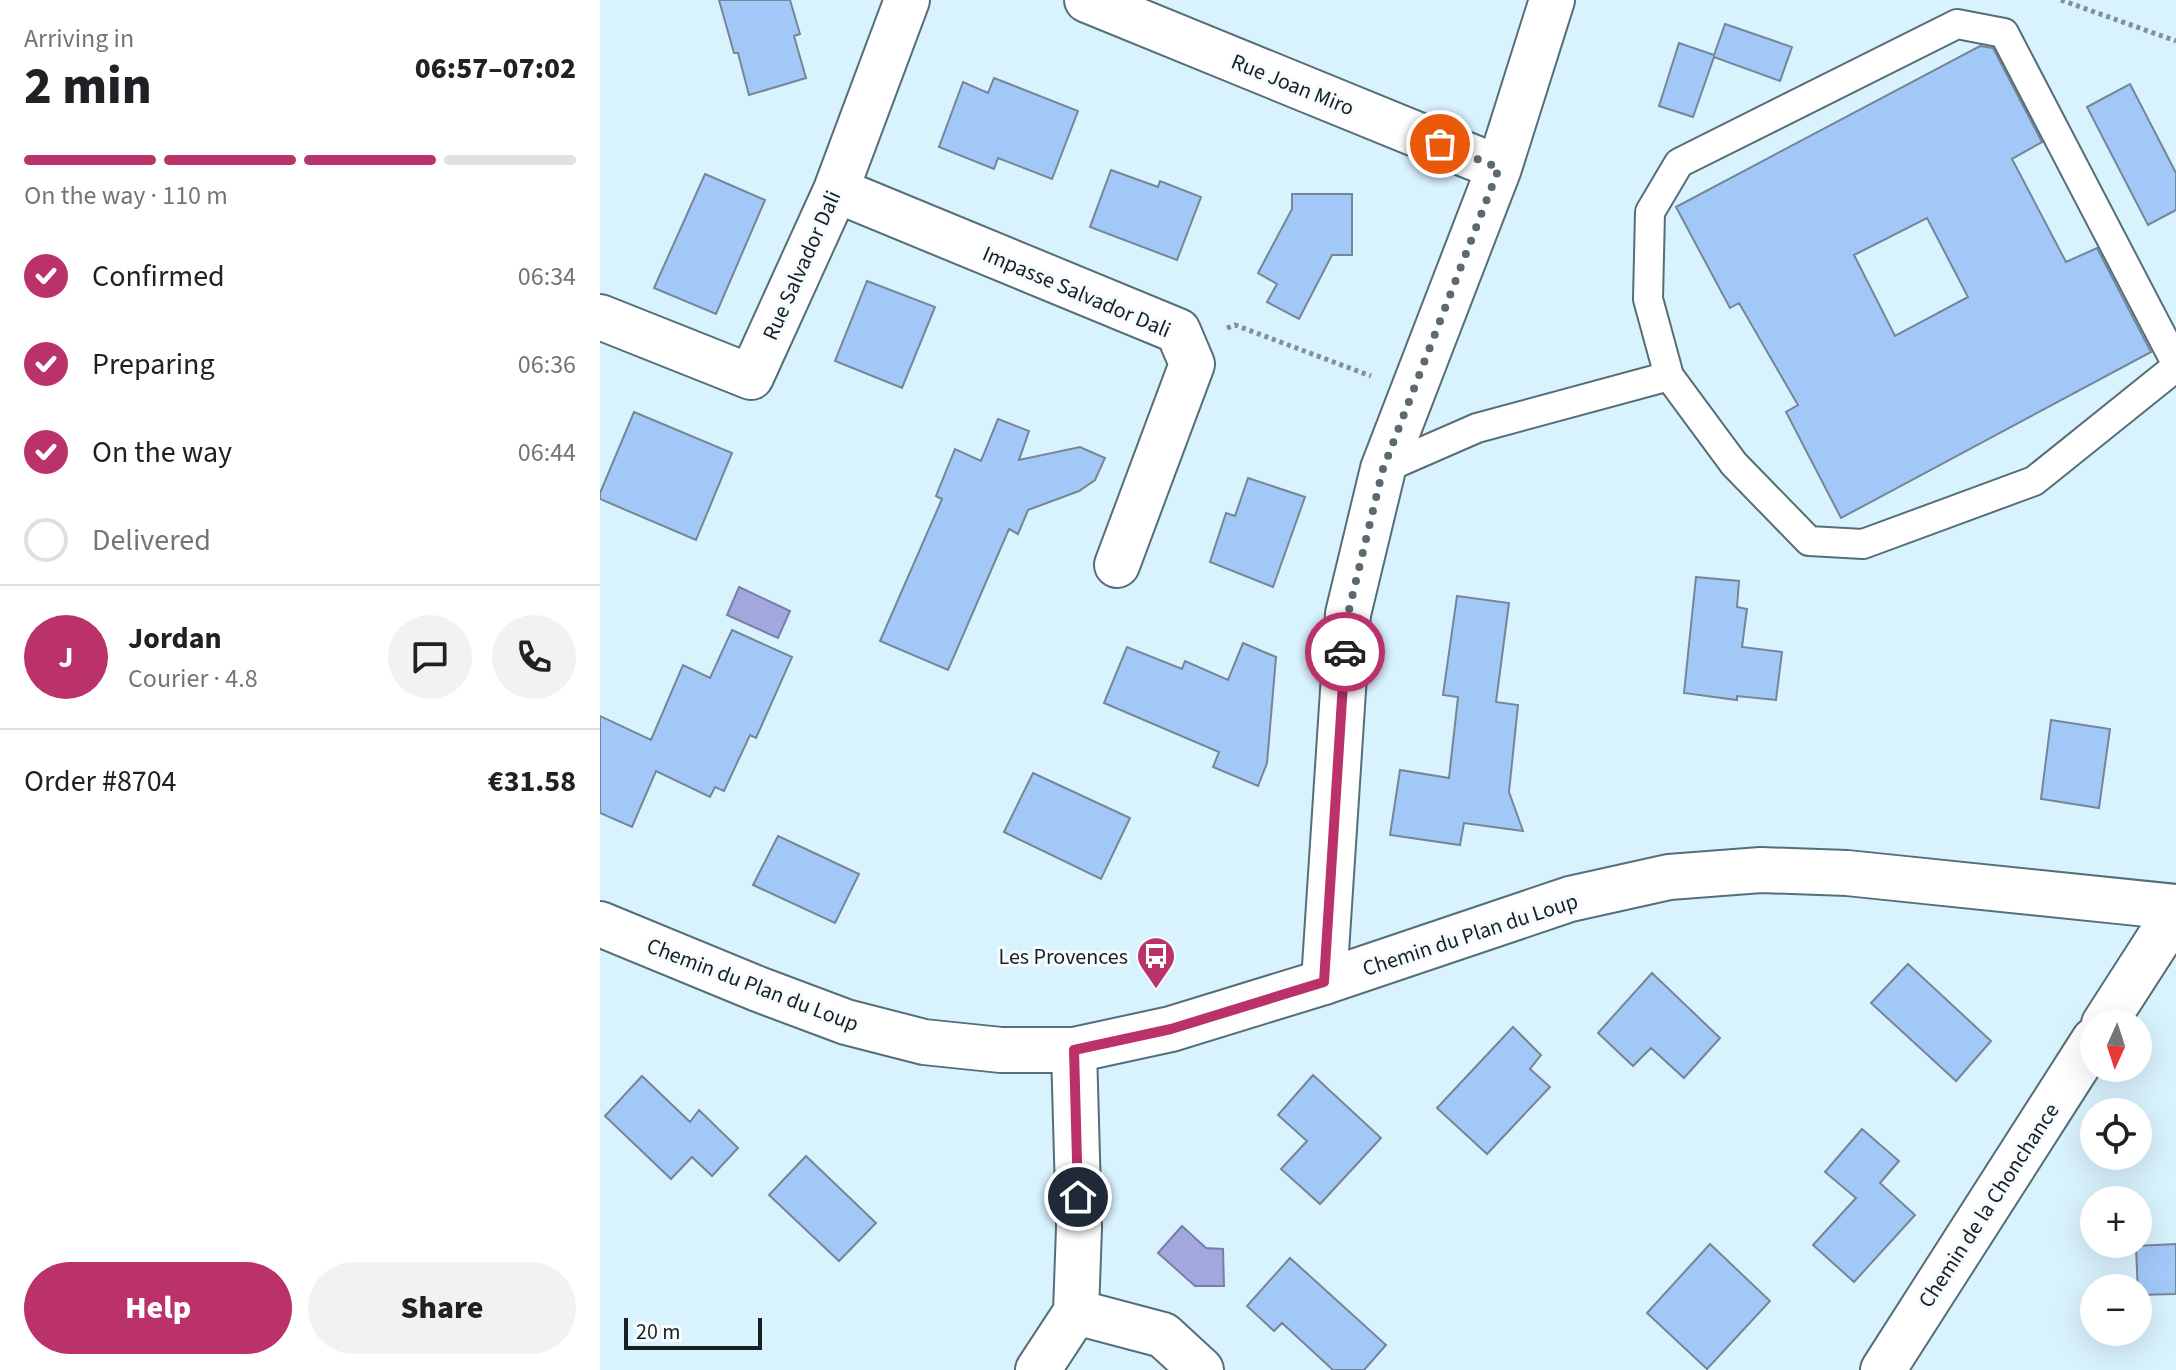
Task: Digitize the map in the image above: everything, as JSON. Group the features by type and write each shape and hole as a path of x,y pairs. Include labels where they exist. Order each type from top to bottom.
{"street":[{"name":"Rue Salvador Dali","path":"600,317 751,377 836,190 907,0"},
{"name":"Rue Joan Miro","path":"1087,0 1499,168"},
{"path":"1324,982 1348,614 1383,469 1499,168 1552,0"},
{"name":"Impasse Salvador Dali","path":"836,190 1178,331 1192,364 1117,565"},
{"name":"Chemin du Plan du Loup","path":"600,924 846,1022 924,1042 1001,1050 1074,1050 1171,1029 1324,982 1570,899 1669,877 1761,870 1847,873 2176,909"},
{"path":"2113,1010 2176,909"},
{"path":"1038,1370 1076,1312 1079,1228 1074,1050"},
{"name":"Chemin de la Chonchance","path":"1883,1370 2080,1062"},
{"path":"1076,1312 1163,1335 1201,1370"}],"lane":[{"path":"1957,24 2004,33 2176,365 2034,481 1863,544 1809,541 1734,464 1669,376 1648,299 1650,212 1679,163 1957,24"},
{"path":"1383,469 1477,428 1669,376"}],"path":[{"path":"2061,0 2176,41"},
{"path":"1184,347 1235,325 1413,392"}],"water":[{"path":"739,587 790,611 778,638 727,615"},
{"path":"1182,1226 1206,1248 1223,1249 1224,1286 1195,1286 1158,1253"}],"building":[{"path":"719,0 790,0 800,34 794,36 806,78 749,95"},
{"path":"1725,24 1792,47 1780,81 1714,57 1693,117 1659,106 1679,43 1714,55"},
{"path":"1980,46 1993,48 2042,142 2012,159 2066,262 2097,248 2151,352 1841,518 1786,412 1798,405 1739,303 1730,308 1676,207","holes":["1927,218 1968,297 1895,336 1854,255"]},
{"path":"994,78 1078,111 1052,179 998,158 994,169 939,147 963,82 988,93"},
{"path":"2130,84 2176,173 2176,210 2148,225 2087,107"},
{"path":"1111,170 1158,187 1160,181 1201,197 1177,260 1090,227"},
{"path":"705,174 765,200 716,314 654,288"},
{"path":"1292,194 1352,194 1352,255 1332,255 1299,319 1267,302 1277,284 1258,273 1292,209"},
{"path":"867,281 935,307 902,388 835,361"},
{"path":"634,412 732,453 696,540 600,499"},
{"path":"998,419 1029,431 1019,460 1080,447 1105,458 1095,480 1079,491 1028,510 1018,534 1009,529 948,670 880,641 942,499 936,496 955,449 981,461"},
{"path":"1248,478 1305,497 1273,587 1210,562 1226,513 1235,516"},
{"path":"1696,577 1739,581 1737,607 1747,609 1742,647 1782,652 1776,700 1737,696 1737,700 1684,693"},
{"path":"1457,596 1509,603 1496,702 1518,705 1509,792 1523,831 1464,823 1460,845 1390,835 1400,770 1449,778 1458,697 1443,695"},
{"path":"732,630 792,657 756,738 750,735 724,791 715,787 710,797 656,771 632,827 600,813 600,716 651,740 683,665 710,678"},
{"path":"1243,643 1276,657 1267,763 1258,786 1213,767 1219,752 1104,703 1127,647 1182,669 1185,661 1228,680"},
{"path":"2051,720 2110,729 2099,808 2041,799"},
{"path":"1033,773 1130,818 1101,879 1004,832"},
{"path":"778,836 859,874 835,923 753,885"},
{"path":"1908,964 1991,1041 1956,1081 1871,1003"},
{"path":"1652,973 1720,1038 1684,1078 1651,1048 1633,1066 1598,1033"},
{"path":"1513,1027 1541,1055 1530,1069 1550,1087 1487,1154 1437,1108"},
{"path":"1313,1075 1381,1138 1320,1204 1281,1169 1307,1141 1278,1115"},
{"path":"642,1076 690,1122 699,1110 738,1148 712,1176 692,1157 671,1179 605,1116"},
{"path":"1862,1129 1899,1161 1880,1183 1915,1215 1854,1282 1813,1245 1856,1198 1825,1172"},
{"path":"806,1156 876,1223 839,1261 769,1195"},
{"path":"1710,1244 1770,1301 1707,1369 1647,1313"},
{"path":"2176,1244 2176,1294 2152,1295 2152,1274 2137,1274 2136,1258 2152,1258 2152,1245"},
{"path":"1290,1258 1386,1345 1364,1370 1333,1370 1282,1323 1274,1331 1247,1306"}],"way so far":[{"path":"1345,652 1348,614 1383,469 1499,168 1440,144"}],"place":[{"name":"Les Provences","path":"1156,990"}],"route":[{"path":"1078,1197 1074,1050 1171,1029 1324,982 1345,652"}]}
